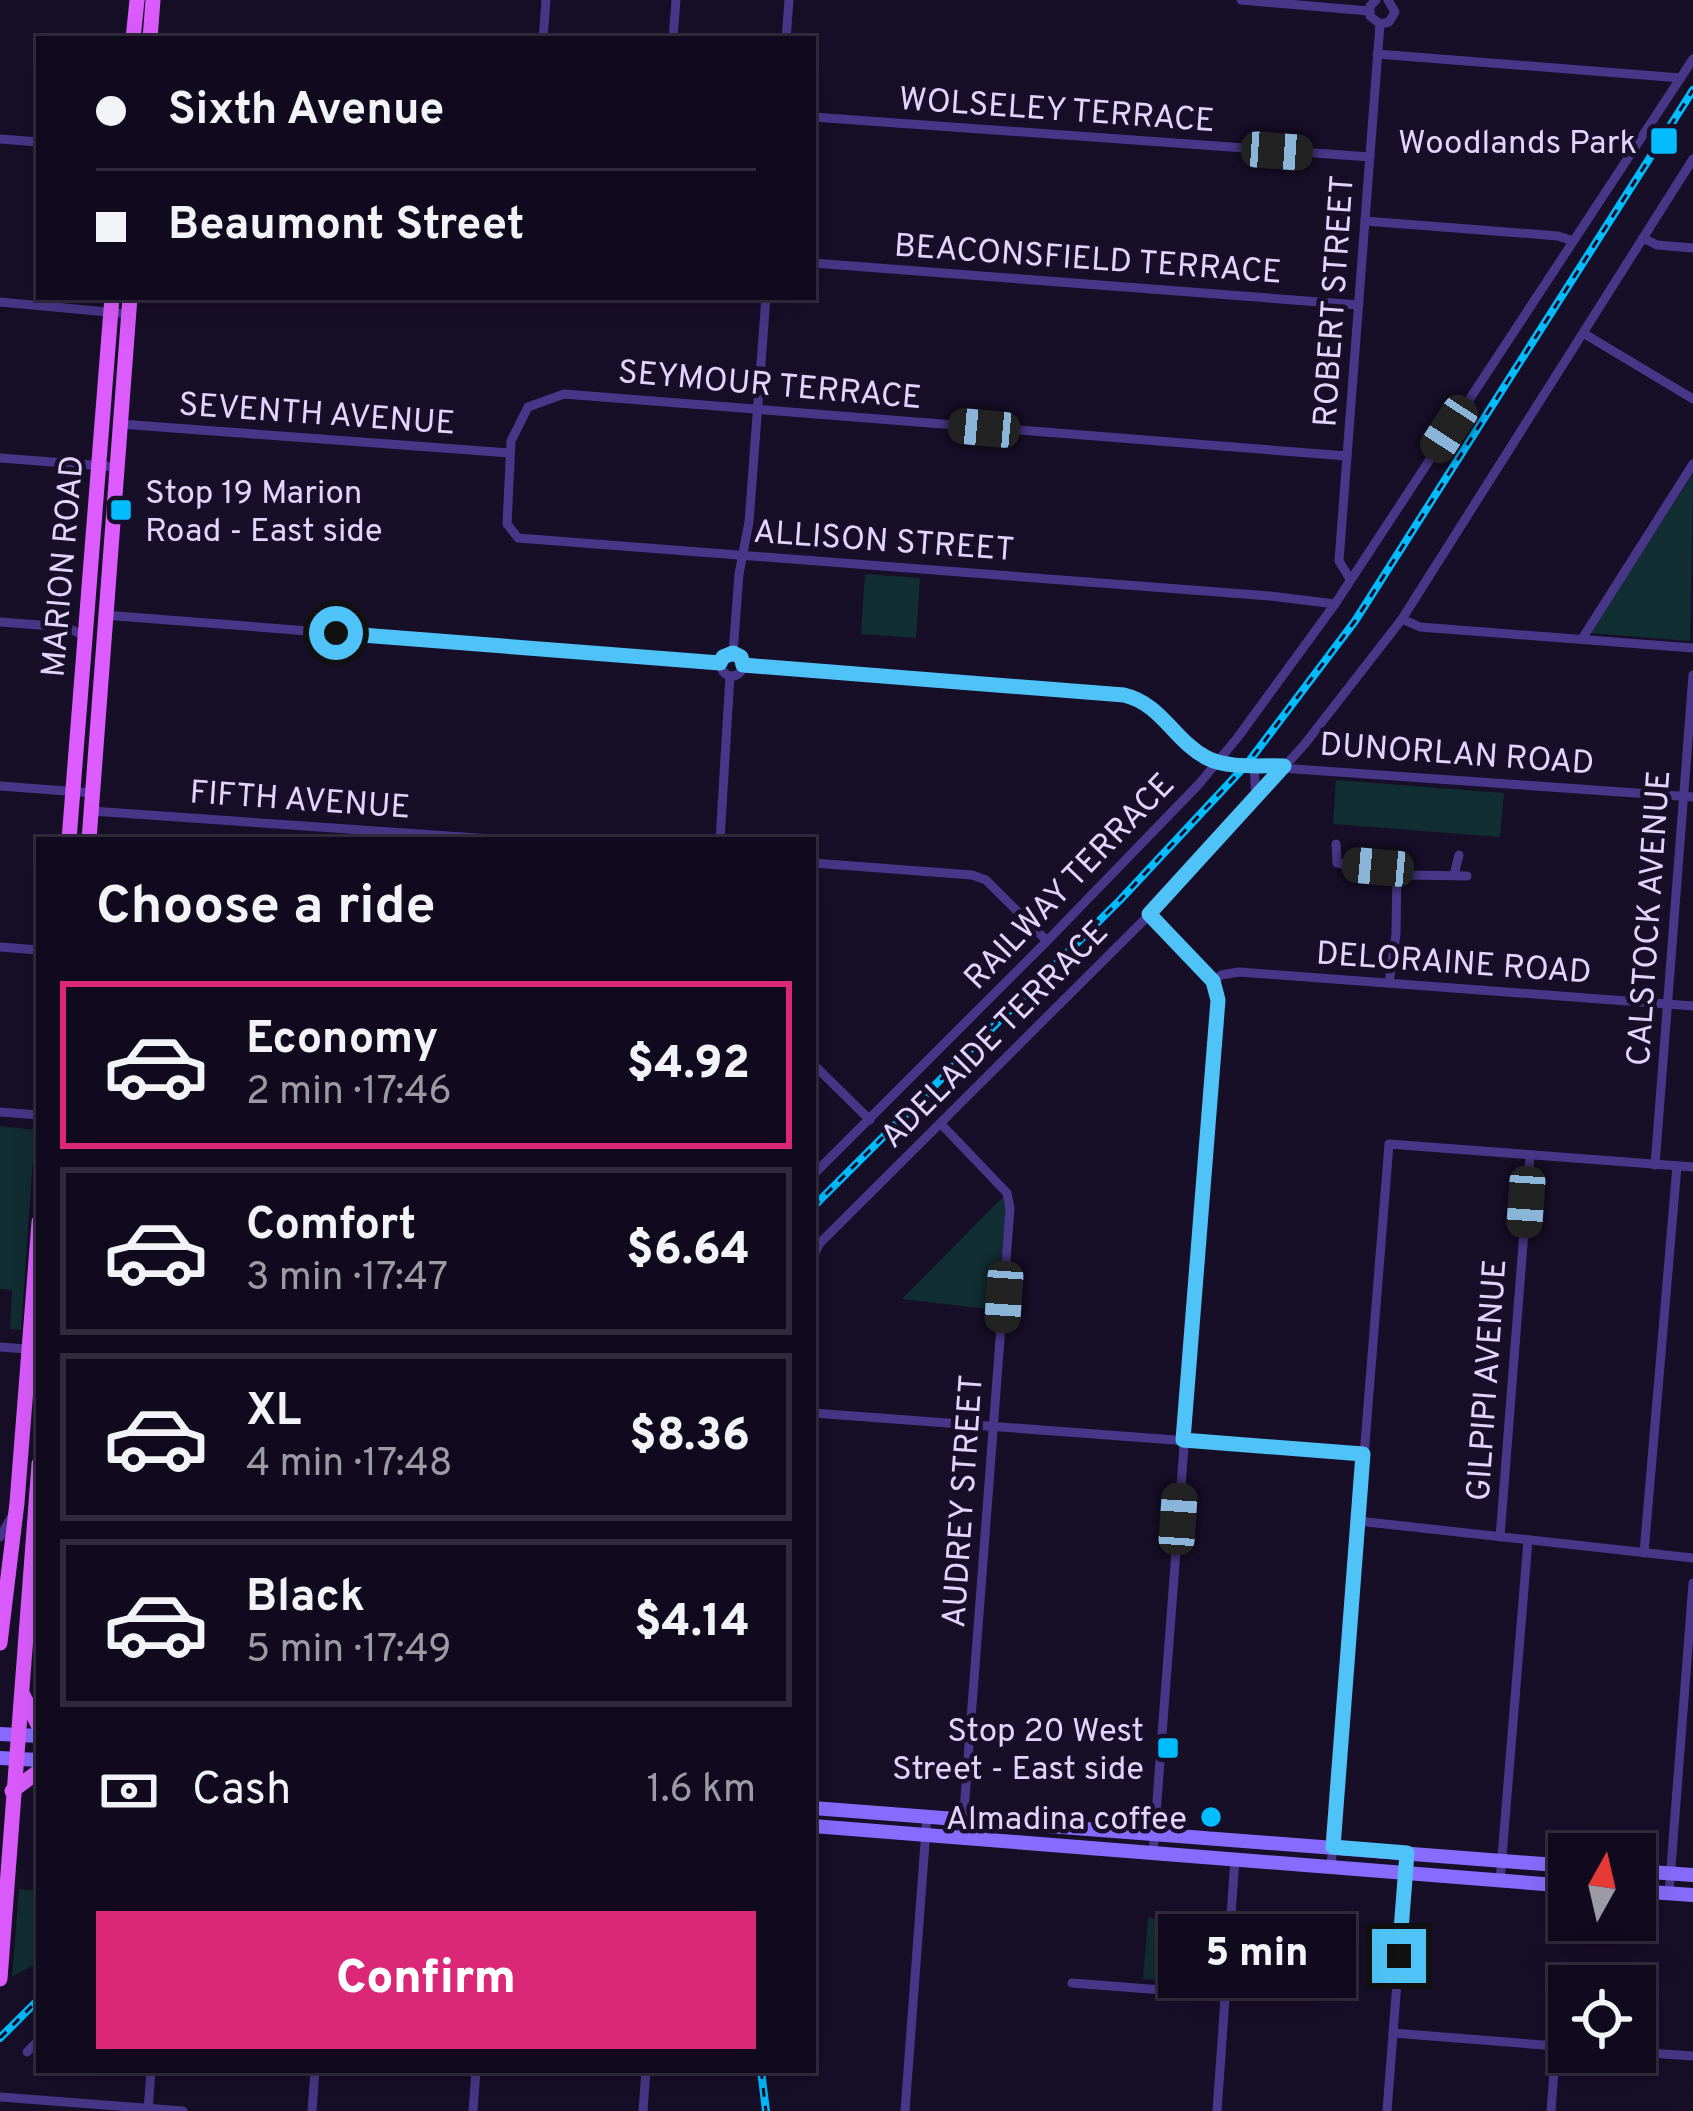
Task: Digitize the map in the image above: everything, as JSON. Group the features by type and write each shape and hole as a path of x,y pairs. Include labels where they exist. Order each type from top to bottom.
{"main road":[{"path":"134,36 137,0"},
{"path":"150,36 153,0"},
{"name":"MARION ROAD","path":"89,837 105,615 112,305"},
{"name":"MARION ROAD","path":"69,837 87,614 108,466 120,424 130,305"},
{"path":"0,1643 36,1299"},
{"path":"0,1979 13,1791 9,1735 21,1687 35,1564"},
{"path":"21,1687 36,1721"},
{"path":"13,1791 36,1773"},
{"path":"816,1808 1548,1864"},
{"path":"816,1826 1548,1884"},
{"path":"1656,1873 1693,1875"},
{"path":"1656,1892 1693,1895"}],"street":[{"path":"542,36 546,0"},
{"path":"674,36 676,0"},
{"path":"786,36 789,0"},
{"path":"1241,0 1369,11"},
{"path":"1369,11 1376,0"},
{"name":"ROBERT STREET","path":"1350,579 1339,561 1380,24 1389,22 1395,12 1388,0"},
{"path":"1369,11 1380,24"},
{"path":"1377,54 1681,78"},
{"name":"RAILWAY TERRACE","path":"816,1172 1217,762 1335,604 1693,59"},
{"name":"WOLSELEY TERRACE","path":"816,117 1370,158"},
{"path":"0,139 36,142"},
{"name":"ADELAIDE TERRACE","path":"816,1251 1256,799 1402,620 1693,159"},
{"path":"1365,221 1573,241"},
{"path":"1643,238 1657,245 1693,248"},
{"name":"BEACONSFIELD TERRACE","path":"816,263 1358,305"},
{"path":"733,653 766,300"},
{"path":"0,302 130,305"},
{"path":"1583,333 1693,399"},
{"name":"SEYMOUR TERRACE","path":"510,453 512,435 528,406 556,395 1347,456"},
{"name":"SEVENTH AVENUE","path":"120,424 510,453"},
{"name":"ALLISON STREET","path":"510,453 507,524 518,538 1335,604"},
{"path":"0,458 108,466"},
{"path":"1582,639 1693,464"},
{"path":"87,614 720,663"},
{"path":"1402,620 1420,627 1693,648"},
{"path":"0,622 67,627 85,636"},
{"path":"733,653 743,665 739,674 730,676 720,663 733,653"},
{"path":"743,665 1124,695 1150,705 1198,752 1217,762"},
{"name":"CALSTOCK AVENUE","path":"1655,1165 1688,797 1693,675"},
{"path":"720,837 730,676"},
{"name":"DUNORLAN ROAD","path":"1217,762 1688,797"},
{"path":"1254,765 1256,799"},
{"name":"FIFTH AVENUE","path":"0,786 73,791 110,811 465,837"},
{"path":"1336,844 1337,863 1432,877 1467,876"},
{"path":"1454,874 1459,855"},
{"path":"816,863 972,875 986,880 1047,941"},
{"path":"1389,983 1397,872"},
{"path":"1149,914 1213,981 1217,1013 1153,1853"},
{"path":"0,947 36,950"},
{"name":"DELORAINE ROAD","path":"1213,981 1239,972 1693,1006"},
{"path":"816,1067 870,1120"},
{"path":"0,1112 36,1115"},
{"name":"AUDREY STREET","path":"941,1124 1007,1193 1010,1208 962,1838"},
{"path":"1331,1867 1389,1144 1693,1167"},
{"name":"GILPIPI AVENUE","path":"1500,1537 1530,1155"},
{"path":"1644,1553 1677,1166"},
{"path":"0,1347 34,1350"},
{"path":"816,1413 1363,1454"},
{"path":"0,1538 16,1508"},
{"path":"1358,1522 1693,1558"},
{"path":"1500,1881 1528,1540"},
{"path":"1670,1893 1693,1583"},
{"path":"905,2111 927,1816"},
{"path":"1387,2111 1407,1853"},
{"path":"1217,2111 1235,1859"},
{"path":"1072,1982 1226,1995"},
{"path":"1393,2033 1548,2045"},
{"path":"27,2052 36,2043"},
{"path":"1656,2053 1693,2056"},
{"path":"148,2110 151,2073"},
{"path":"312,2111 315,2073"},
{"path":"473,2111 476,2073"},
{"path":"643,2111 646,2073"},
{"path":"1551,2111 1554,2073"},
{"path":"0,2097 183,2111"}],"green space":[{"path":"1693,474 1690,641 1590,633"},
{"path":"865,574 920,578 916,638 861,634"},
{"path":"1336,780 1504,793 1500,837 1333,824"},
{"path":"0,1126 35,1130 21,1330 10,1329 12,1290 0,1289"},
{"path":"1003,1197 996,1310 902,1299"},
{"path":"19,1889 36,1891 36,1964 12,1977"},
{"path":"1148,1918 1172,1920 1167,1981 1143,1979"}],"railway":[{"path":"816,1204 1121,899 1247,764 1355,621 1693,90"},
{"path":"0,2038 36,2002"},
{"path":"761,2073 766,2111"}],"place":[{"name":"Woodlands Park","path":"1664,141"},
{"name":"Stop 19 Marion Road - East side","path":"121,510"},
{"name":"Stop 20 West Street - East side","path":"1168,1748"},
{"name":"Almadina coffee","path":"1211,1817"}],"route":[{"path":"336,633 720,663 733,653 743,665 1124,695 1150,705 1204,757 1223,764 1284,766 1149,914 1213,981 1218,1000 1183,1440 1363,1454 1333,1847 1407,1853 1399,1956"}]}
